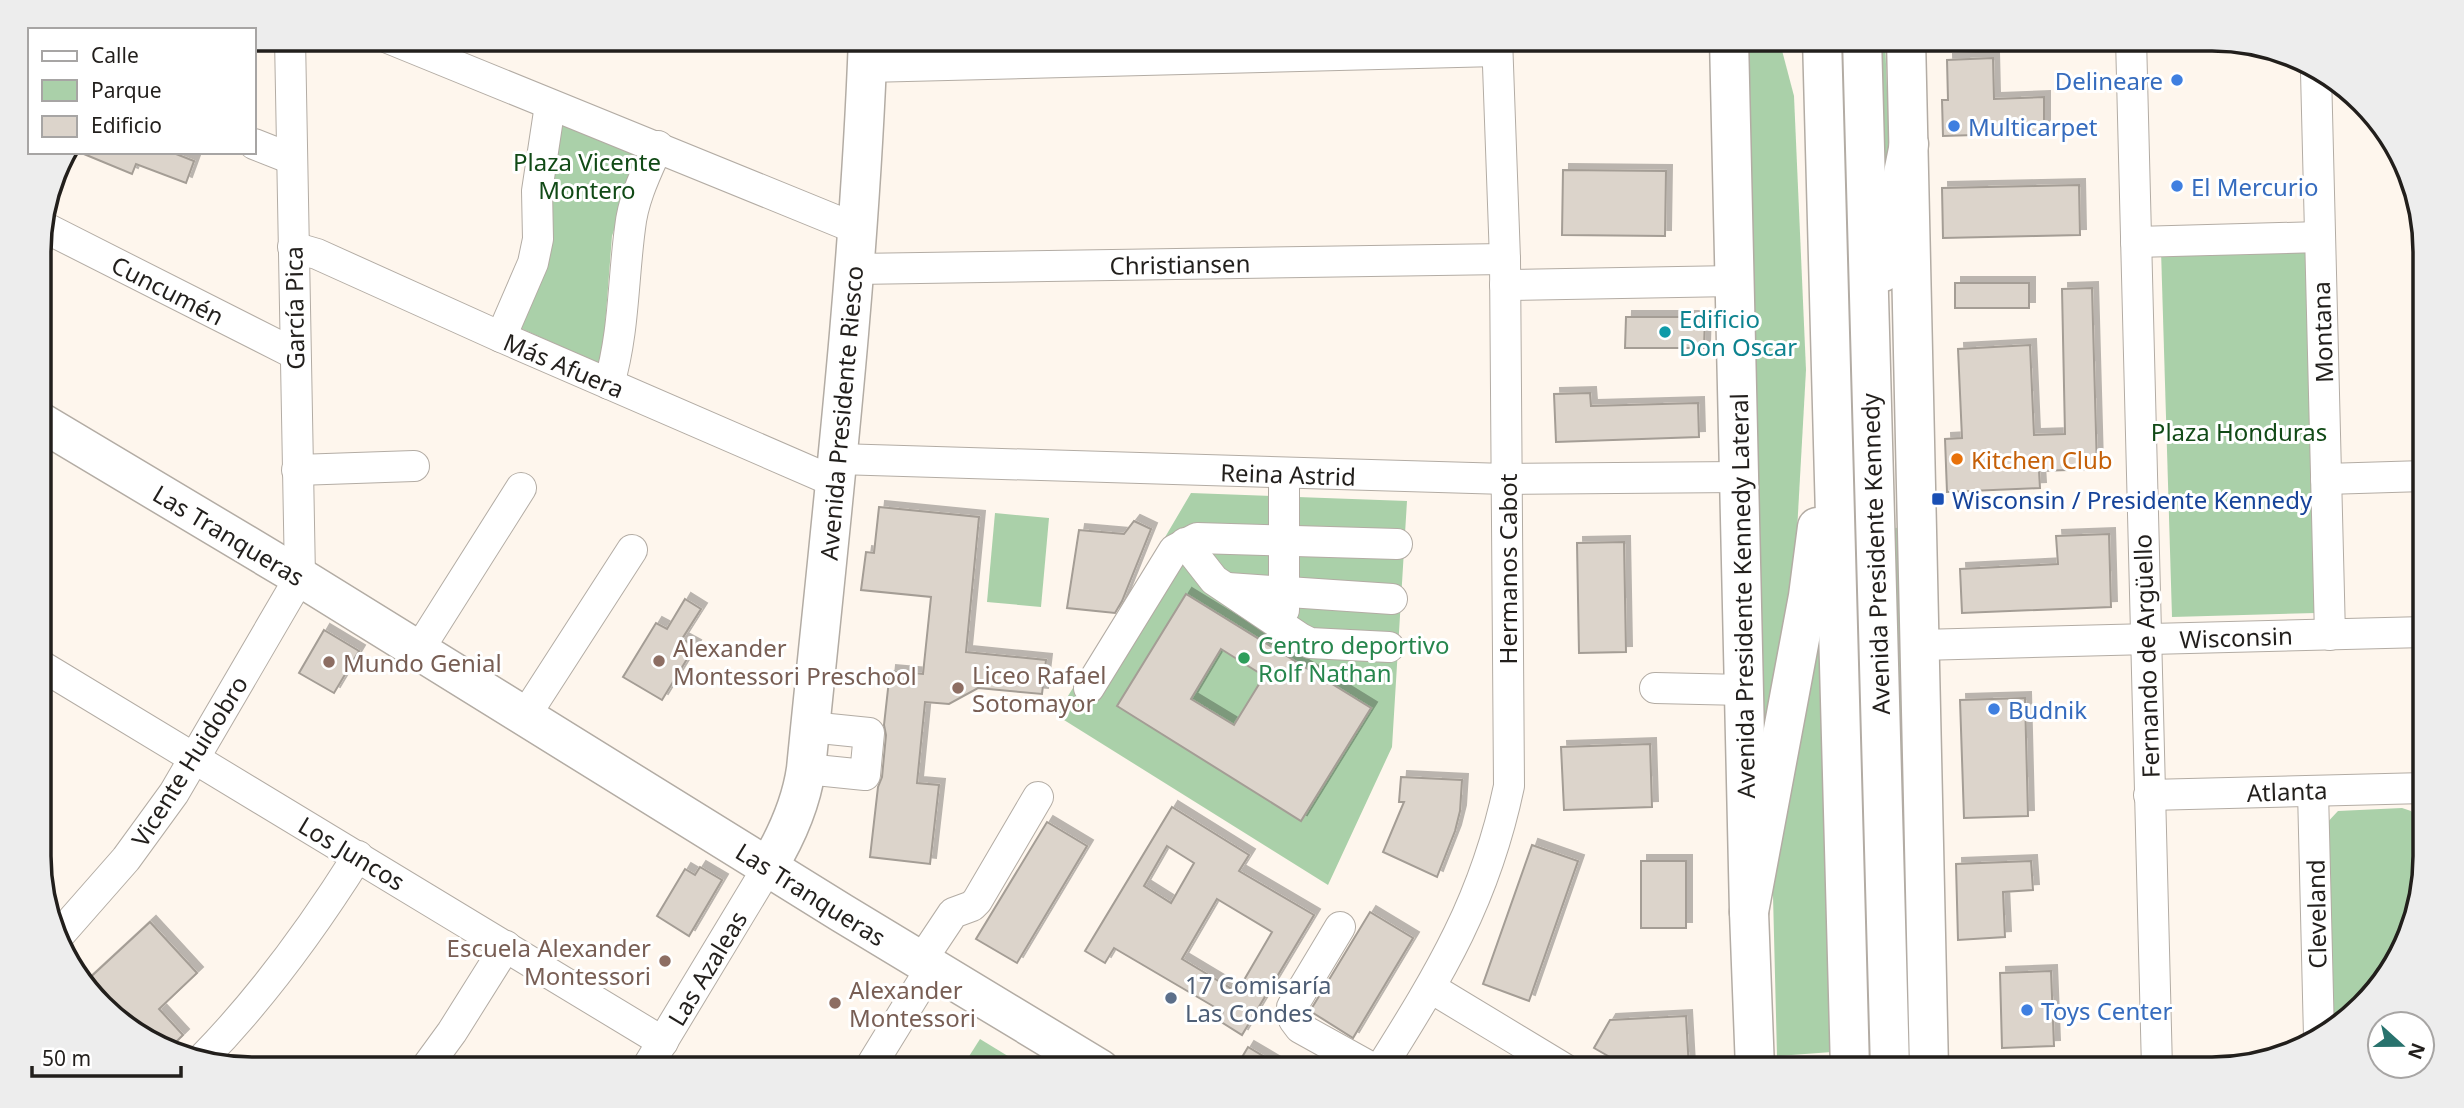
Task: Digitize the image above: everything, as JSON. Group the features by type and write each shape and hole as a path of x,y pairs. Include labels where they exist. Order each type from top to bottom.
{"main road":[{"name":"Avenida Presidente Kennedy Lateral","path":"1729,51 1755,1057"},
{"path":"1801,51 1813,88 1826,157"},
{"name":"Avenida Presidente Kennedy","path":"1822,51 1850,1057"},
{"name":"Avenida Presidente Kennedy","path":"1862,51 1890,1057"},
{"path":"1906,51 1929,1057"},
{"name":"Avenida Presidente Riesco","path":"778,873 804,849 809,819 804,777 837,470 855,269 868,53"},
{"path":"1870,368 1884,263 1909,144"},
{"path":"1749,912 1808,596 1832,411"},
{"name":"Las Tranqueras","path":"51,428 1080,1057"}],"street":[{"name":"García Pica","path":"290,51 300,578"},
{"path":"419,51 857,229"},
{"path":"868,53 995,51"},
{"name":"Hermanos Cabot","path":"1388,1057 1432,988 1461,933 1488,869 1509,786 1505,272 1497,51"},
{"name":"Fernando de Argüello","path":"2131,51 2157,1057"},
{"name":"Montana","path":"2316,80 2330,635"},
{"path":"501,337 533,263 538,239 537,191 550,105"},
{"path":"256,145 292,159"},
{"path":"609,384 620,338 630,226 638,191 658,146"},
{"name":"Cuncumén","path":"52,231 295,354"},
{"path":"2136,242 2320,237"},
{"name":"Más Afuera","path":"293,247 317,254 609,384 837,470"},
{"name":"Christiansen","path":"855,269 1505,272 1734,281"},
{"path":"297,470 414,466"},
{"name":"Reina Astrid","path":"837,470 1506,479 1739,477"},
{"path":"1284,474 1284,626"},
{"path":"2326,479 2413,476"},
{"path":"418,651 522,488"},
{"path":"1089,688 1174,550 1185,543 1197,538 1397,544"},
{"path":"1185,543 1204,571 1310,643 1390,647"},
{"path":"525,716 632,550"},
{"name":"Vicente Huidobro","path":"65,929 127,859 166,804 300,578"},
{"path":"1226,588 1392,599"},
{"name":"Wisconsin","path":"1920,645 2413,632"},
{"name":"Los Juncos","path":"51,672 663,1042"},
{"path":"1655,688 1744,690"},
{"path":"804,777 865,775 869,733 810,727"},
{"name":"Atlanta","path":"2149,795 2413,788"},
{"name":"Cleveland","path":"2313,791 2319,1026"},
{"path":"876,1057 953,913 972,906 977,901 1038,797"},
{"path":"208,1052 277,974 313,926 358,856"},
{"name":"Las Azaleas","path":"654,1057 778,873"},
{"path":"1340,927 1292,1007 1294,1020 1300,1028 1352,1057"},
{"path":"434,1057 506,946"},
{"path":"1432,988 1520,1057"}],"green space":[{"path":"1739,51 1782,51 1794,96 1806,370 1795,567 1761,773"},
{"path":"1838,51 1847,51 1873,1057 1864,1057"},
{"path":"1880,51 1885,51 1890,166 1884,202"},
{"name":"Plaza Vicente Montero","path":"549,110 641,151 612,236 602,365 518,327"},
{"name":"Plaza Honduras","path":"2305,245 2316,613 2172,617 2161,250"},
{"name":"Centro deportivo Rolf Nathan","path":"1191,493 1407,501 1392,747 1328,885 1056,715"},
{"path":"995,513 1049,518 1041,607 987,602"},
{"path":"1899,527 1904,815 1912,1027 1901,863 1893,529"},
{"path":"1823,632 1823,805 1832,1052 1777,1056 1772,855 1786,757"},
{"path":"2402,808 2411,811 2413,856 2412,882 2406,908 2386,957 2363,989 2330,1018 2324,826 2338,811"},
{"path":"980,1039 1009,1057 969,1057"}],"building":[{"path":"1993,58 1994,99 2044,97 2044,133 1943,136 1942,100 1948,100 1947,60"},
{"path":"84,154 176,154 194,161 186,183 136,164 132,174"},
{"path":"1563,170 1666,171 1665,236 1562,235"},
{"path":"2079,185 2080,235 1943,238 1942,188"},
{"path":"1955,283 2029,283 2029,308 1955,308"},
{"path":"2092,288 2097,469 2039,471 2040,488 1947,492 1945,439 1962,438 1958,349 2030,345 2034,435 2065,434 2062,289"},
{"name":"Edificio Don Oscar","path":"1626,317 1705,317 1704,348 1625,348"},
{"path":"1590,393 1591,406 1698,403 1699,437 1556,442 1554,394"},
{"path":"879,507 979,517 966,652 1046,660 1042,694 978,688 949,704 925,702 917,783 939,785 930,864 870,857 878,787 882,777 890,671 923,674 931,597 861,590 866,552 874,553"},
{"path":"1134,521 1151,529 1115,613 1067,608 1079,530 1124,534"},
{"path":"2109,534 2111,607 1962,613 1960,569 2058,564 2056,536"},
{"path":"1624,542 1626,652 1579,653 1577,543"},
{"path":"1186,594 1371,708 1301,821 1117,706","holes":["1221,649 1264,676 1234,725 1191,699"]},
{"name":"Alexander Montessori Preschool","path":"685,599 701,609 682,639 695,646 662,700 623,677 656,623 667,629"},
{"name":"Mundo Genial","path":"324,630 359,651 334,693 299,673"},
{"path":"2025,698 2028,816 1964,818 1960,700"},
{"path":"1650,744 1652,807 1564,810 1561,747"},
{"path":"1401,777 1462,780 1460,811 1455,831 1437,877 1383,852 1404,802 1399,802"},
{"path":"1172,807 1249,855 1239,871 1314,915 1242,1035 1218,1020 1223,1012 1114,948 1105,963 1085,951","holes":["1167,846 1194,863 1171,903 1144,886","1217,899 1272,932 1237,992 1182,959"]},
{"path":"1047,822 1087,846 1017,963 976,939"},
{"path":"1532,845 1578,861 1529,1001 1483,984"},
{"path":"1641,861 1686,861 1686,928 1641,928"},
{"path":"2031,861 2033,890 2003,892 2005,937 1958,940 1956,864"},
{"path":"700,867 722,880 689,936 657,916 685,869 695,875"},
{"path":"1370,912 1413,938 1353,1038 1310,1011"},
{"path":"150,922 197,973 159,1009 183,1035 176,1042 151,1030 130,1016 91,977"},
{"name":"Toys Center","path":"2051,971 2054,1046 2002,1048 2000,973"},
{"path":"1686,1016 1688,1057 1610,1057 1594,1048 1610,1020"},
{"path":"1248,1047 1265,1057 1242,1057"}],"place":[{"name":"Delineare","path":"2177,80"},
{"name":"Multicarpet","path":"1954,126"},
{"name":"El Mercurio","path":"2177,186"},
{"name":"Edificio Don Oscar","path":"1665,332"},
{"name":"Kitchen Club","path":"1957,459"},
{"name":"Wisconsin / Presidente Kennedy","path":"1938,499"},
{"name":"Centro deportivo Rolf Nathan","path":"1244,658"},
{"name":"Alexander Montessori Preschool","path":"659,661"},
{"name":"Mundo Genial","path":"329,662"},
{"name":"Liceo Rafael Sotomayor","path":"958,688"},
{"name":"Budnik","path":"1994,709"},
{"name":"Escuela Alexander Montessori","path":"665,961"},
{"name":"17 Comisaría Las Condes","path":"1171,998"},
{"name":"Alexander Montessori","path":"835,1003"},
{"name":"Toys Center","path":"2027,1010"}]}
